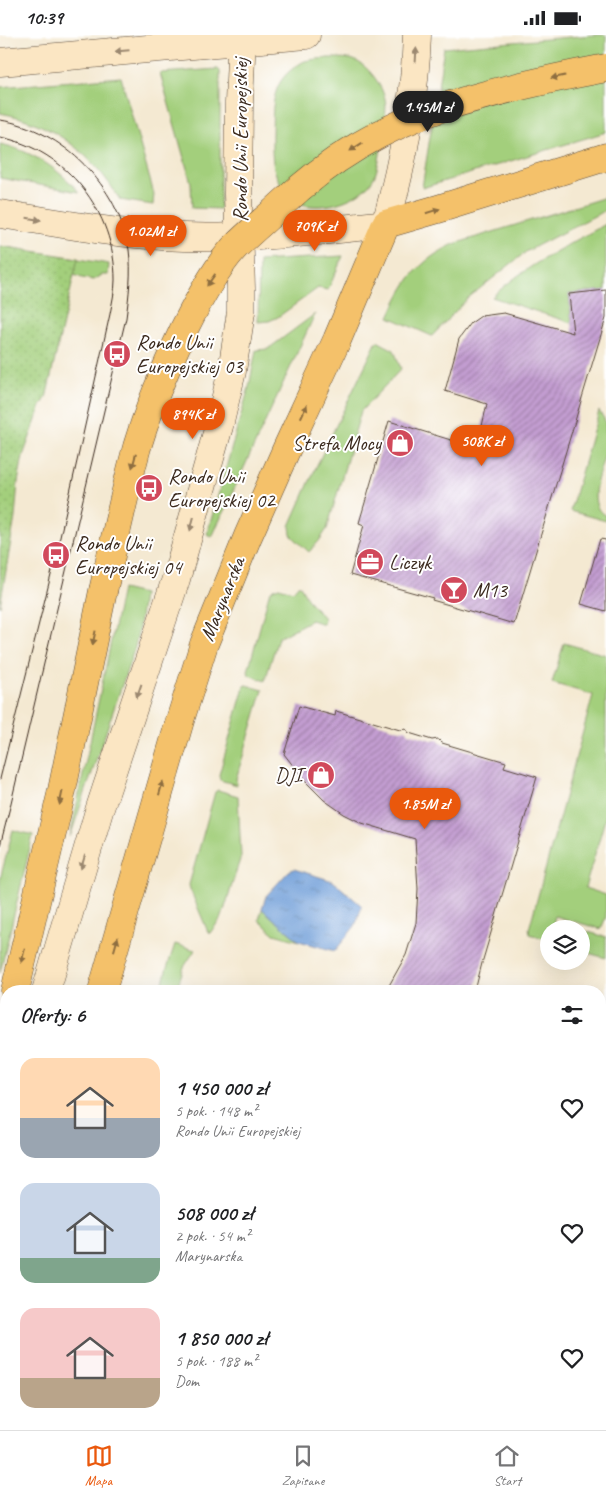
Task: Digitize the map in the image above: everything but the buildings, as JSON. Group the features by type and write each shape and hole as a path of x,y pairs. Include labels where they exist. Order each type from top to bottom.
{"main road":[{"name":"Rondo Unii Europejskiej","path":"306,35 241,38 238,185 239,237 386,224"},
{"path":"386,224 396,189 406,137 415,77 417,35"},
{"path":"0,62 241,38"},
{"path":"16,985 61,795 121,509 138,446 167,364 208,285 233,249 298,188 324,168 363,143 446,107 544,80 606,68"},
{"path":"386,224 606,157"},
{"path":"0,214 129,234 239,237 242,289 241,312 232,371 219,426 176,579 99,811 48,985"},
{"name":"Marynarska","path":"104,985 181,717 204,645 286,448 341,331 386,224"}],"green space":[{"path":"606,35 606,132 422,188 444,48"},
{"path":"328,58 350,59 369,70 379,84 385,98 386,113 378,166 373,179 360,193 351,198 331,205 311,206 299,203 292,198 277,177 272,154 274,97 281,81 295,67 305,61"},
{"path":"218,69 220,71 220,209 192,208 191,183 160,73"},
{"path":"121,77 154,194 153,205 120,200 98,169 70,143 37,124 19,117 0,113 0,87"},
{"path":"0,144 22,151 53,168 79,192 0,178"},
{"path":"606,197 606,210 527,251 468,298 432,336 389,317 414,273 431,258 454,244"},
{"path":"606,224 606,290 569,294 572,323 492,297 532,266"},
{"path":"0,246 109,264 108,275 102,275 94,280 82,278"},
{"path":"0,246 78,258 46,398 41,406 23,456 0,606"},
{"path":"343,256 328,290 318,288 278,317 269,321 258,322 259,261"},
{"path":"315,314 212,537 207,534 249,387 256,350 268,349"},
{"path":"377,341 394,350 401,369 361,411 327,529 309,552 291,535 290,526 316,467"},
{"path":"599,411 605,421 606,449 595,494 596,503 599,510 606,516 606,521 570,511"},
{"path":"299,584 309,601 324,618 323,624 311,620 278,638 265,681 249,675 248,671 269,594 273,589 279,587 293,591"},
{"path":"122,589 143,594 135,647 70,837"},
{"path":"564,643 606,655 606,816 585,888 606,895 606,917 601,929 590,926 590,920 569,920 555,916 554,920 540,920 540,937 530,934 529,929 593,695 552,683"},
{"path":"246,685 263,690 236,779 237,785 220,780 219,775"},
{"path":"218,790 238,796 241,856 222,917 210,933 189,885 215,792"},
{"path":"13,830 33,835 0,973 0,879"},
{"path":"262,909 299,941 274,934 259,920"},
{"path":"590,933 606,937 606,958 590,954"},
{"path":"175,944 195,950 184,967 178,985 162,985"}],"water":[{"path":"294,869 333,881 362,906 355,926 335,951 299,941 262,909 266,896 289,871"}],"tram line":[{"path":"0,120 23,126 45,135 66,148 84,165 100,184 113,204 123,227 129,250 130,267 126,318 0,846"},
{"path":"0,137 24,144 46,155 66,170 83,188 96,208 106,231 113,255 115,280 110,314 56,555 0,779"}],"place":[{"name":"Rondo Unii Europejskiej 03","path":"117,354"},
{"name":"Strefa Mocy","path":"400,443"},
{"name":"Rondo Unii Europejskiej 02","path":"149,488"},
{"name":"Rondo Unii Europejskiej 04","path":"56,555"},
{"name":"Liczyk","path":"370,562"},
{"name":"M13","path":"454,590"},
{"name":"DJI","path":"321,775"}]}
